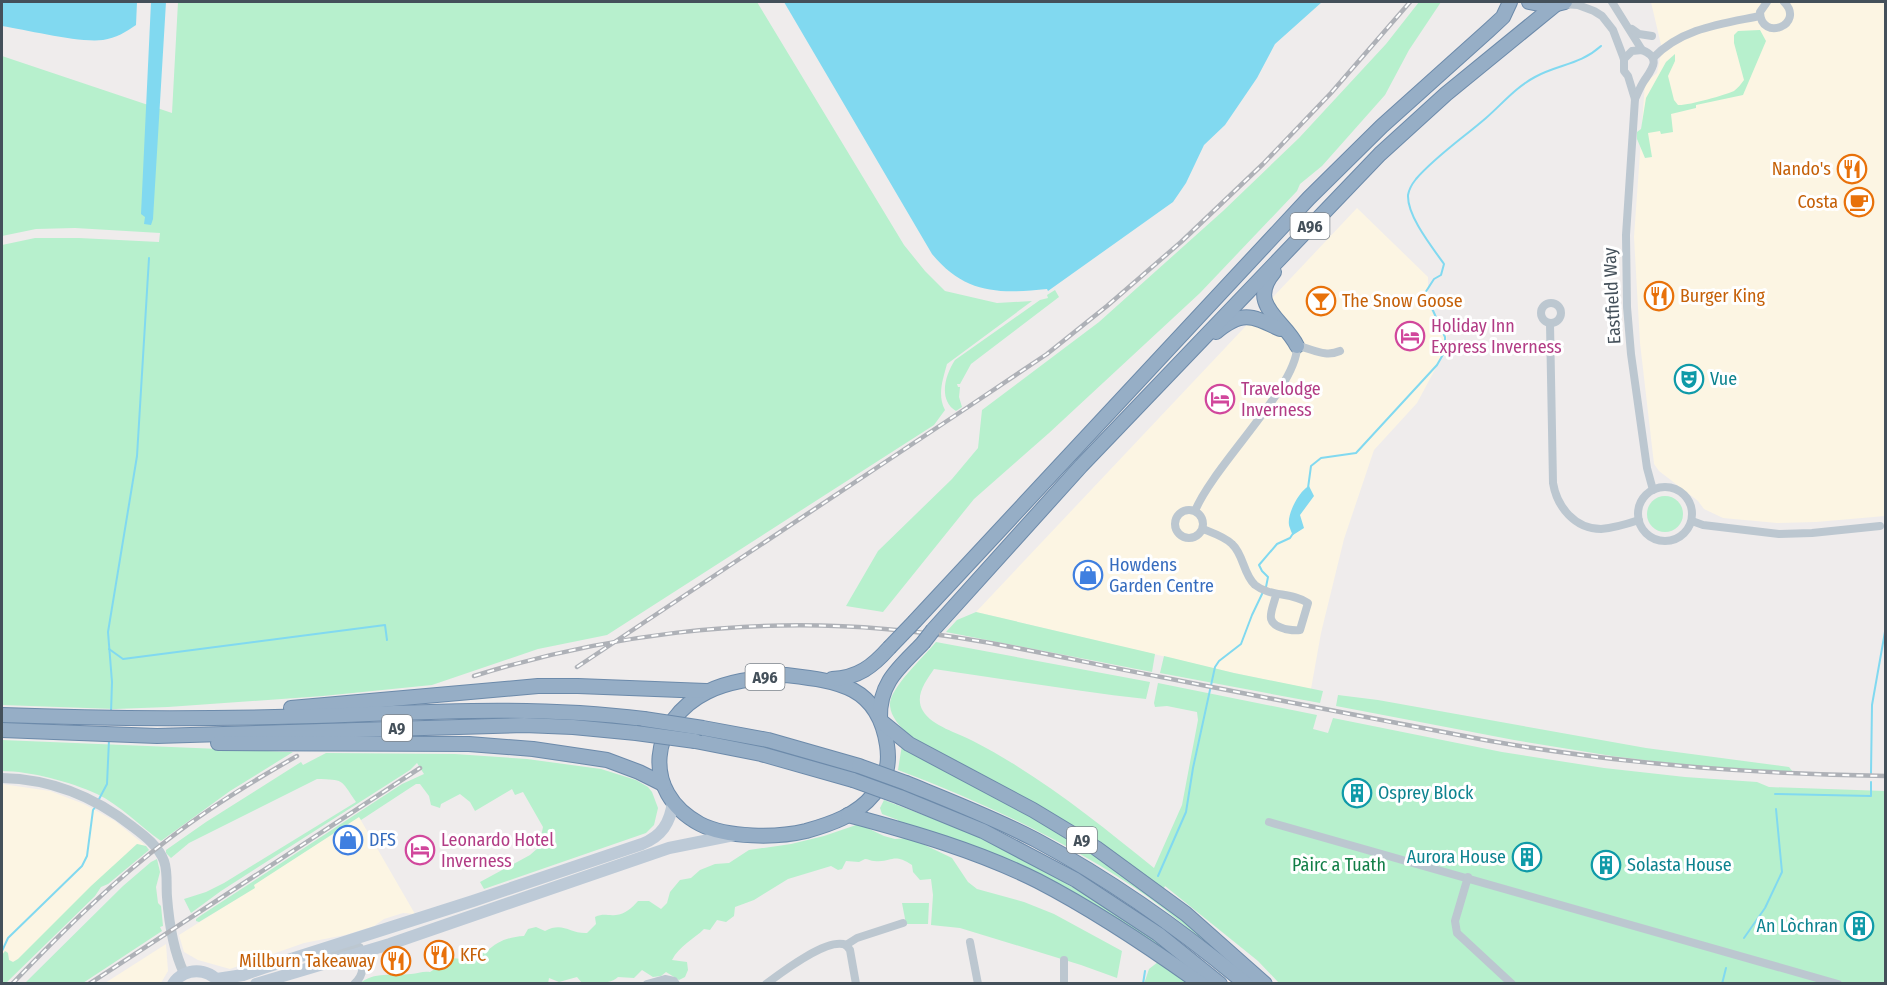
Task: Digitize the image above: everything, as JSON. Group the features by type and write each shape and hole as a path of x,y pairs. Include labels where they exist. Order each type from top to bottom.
{"highway":[{"name":"A96","path":"1510,2 1503,17 1496,24 1382,126 1309,198 872,665 843,679 824,680 778,676 741,681 708,691 676,715 667,728 661,746 659,764 663,784 673,802 688,817 701,825 717,831 741,834 792,834 824,826 859,809 873,796 884,779 887,767 888,757 881,720 881,699 886,685 933,630 1168,374 1380,154 1446,94 1561,3"},
{"path":"1529,2 1549,6 1561,3"},
{"path":"1297,346 1268,309 1265,298 1266,284 1270,276 1321,215"},
{"path":"1168,374 1219,330 1235,320 1255,317 1285,331"},
{"name":"A96","path":"824,680 845,686 858,693 876,710 881,720"},
{"name":"A9","path":"234,718 285,709 527,687 578,686 708,691"},
{"name":"A9","path":"2,715 101,719 234,718 528,710 644,719 778,743 859,766 988,816 1082,866 1167,921 1246,984"},
{"name":"A9","path":"881,720 909,744 1033,810 1096,848 1186,914 1265,984"},
{"name":"A9","path":"2,730 157,736 524,725 573,727 695,741 761,754 852,780 983,831 1076,880 1158,934 1220,984"},
{"name":"A9","path":"157,736 201,743 469,744 533,749 607,760 663,784"},
{"path":"848,815 973,854 1036,881 1106,919 1152,948 1201,984"}],"main road":[{"path":"173,984 184,973 194,970 204,972 219,981 243,975 473,902 651,840 667,825 673,802"},
{"path":"255,984 501,907 669,848 741,834"}],"street":[{"path":"1612,2 1647,53 1654,68 1635,99"},
{"path":"1767,2 1761,7 1760,16 1768,27 1782,27 1786,24 1790,15 1788,6 1784,2"},
{"path":"1561,3 1578,5 1602,16 1613,30 1624,58 1623,66 1635,99"},
{"path":"1624,58 1632,51 1647,53 1662,48 1692,31 1760,16"},
{"path":"1627,25 1639,34 1652,36"},
{"path":"1628,76 1636,80 1646,78"},
{"name":"Eastfield Way","path":"1635,99 1626,235 1627,306 1645,458 1653,490"},
{"path":"1550,324 1553,483 1558,502 1571,518 1591,528 1608,528 1639,520"},
{"path":"1196,511 1216,474 1281,386 1295,359 1297,346 1324,354 1340,351"},
{"path":"1666,487 1678,490 1690,502 1692,521 1682,536 1675,540 1666,542 1652,538 1641,527 1639,520 1639,506 1647,494 1653,490 1666,487"},
{"path":"1183,511 1196,511 1204,521 1203,529 1197,537 1184,538 1172,520 1183,511"},
{"path":"1692,521 1703,525 1779,534 1880,526"},
{"path":"1203,529 1233,545 1251,580 1268,592 1304,600 1308,603 1300,630 1281,628 1272,623 1268,592"},
{"path":"1181,549 1184,538"},
{"path":"2,778 51,785 90,799 124,820 154,845 165,862 168,914 177,959 184,973"},
{"path":"1269,822 1838,984"},
{"path":"1468,877 1455,921 1457,933 1512,984"},
{"path":"846,945 857,938 903,923"},
{"path":"970,942 978,984"},
{"path":"766,984 812,954 840,943 846,945 850,951 856,984"},
{"path":"315,951 331,953 354,946 359,948 363,969 361,976 354,984"},
{"path":"1064,960 1064,984"},
{"path":"647,984 665,979 674,981 676,984"}],"shaded area":[{"path":"1651,2 1885,2 1885,516 1777,523 1723,518 1704,509 1698,501 1659,471 1654,464 1640,343 1634,237 1645,83 1657,73 1662,49"},
{"path":"1357,208 1428,277 1428,295 1432,312 1447,333 1446,349 1417,403 1374,450 1344,539 1321,633 1311,689 976,612"},
{"path":"2,784 50,791 84,804 115,821 146,846 137,844 13,962 9,960 6,951 2,955"},
{"path":"359,817 415,914 403,913 384,919 374,926 345,935 304,943 230,969 198,960 184,952 179,935 254,888 253,885"},
{"path":"166,944 168,971 161,983 105,983"}],"green space":[{"path":"178,2 757,2 904,245 925,271 945,291 997,303 1032,301 947,364 941,393 945,410 934,425 607,635 538,649 432,685 323,696 168,707 115,709 2,705 2,245 35,238 159,242 160,233 75,228 36,229 2,236 2,56 172,113"},
{"path":"1419,2 1441,2 1409,50 1385,95 1322,166 1300,184 1297,191 1200,293 974,499 883,612 846,606 878,551 952,479 978,448 982,410 1099,322 1223,211 1299,138 1386,44"},
{"path":"1760,30 1766,41 1743,95 1696,105 1696,108 1671,114 1673,132 1648,133 1652,157 1645,158 1637,139 1637,132 1641,129 1646,98 1666,62 1675,54 1675,61 1668,76 1674,100 1678,105 1729,93 1744,80 1734,35 1738,31"},
{"path":"1055,290 1059,297 971,364 960,384 957,384 960,387 959,397 962,407 956,411 950,406 945,387 948,373 955,360 1040,300 1048,298 1047,295"},
{"path":"1665,496 1678,501 1683,514 1678,527 1665,532 1652,527 1647,514 1652,501"},
{"path":"976,612 1155,654 1152,672 946,632 957,620"},
{"name":"Pàirc a Tuath","path":"936,642 1150,682 1146,699 934,669 922,689 920,700 923,711 932,721 997,754 1044,784 1154,868 1182,805 1198,720 1197,712 1167,706 1155,707 1158,683 1317,715 1313,729 1328,733 1333,718 1502,752 1604,768 1757,782 1769,787 1885,791 1885,983 1279,983 1258,961 1165,886 1163,890 907,734 892,714 891,699 908,673"},
{"path":"1164,656 1323,691 1320,703 1160,673"},
{"path":"1338,695 1378,700 1646,748 1789,767 1793,772 1685,765 1514,740 1336,706"},
{"path":"2,740 293,752 230,791 161,841 122,810 97,794 50,778 2,771"},
{"path":"902,745 1056,828 1133,879 1217,948 1213,948 1119,877 1089,859 995,810 898,770"},
{"path":"326,753 455,754 527,759 601,769 636,780 648,787 658,808 654,825 646,833 484,889 480,882 530,855 539,847 543,827 523,792 515,795 512,789 475,811 470,802 460,794 441,804 440,808 431,805 429,796 420,784 416,784 361,820 359,817 254,885 255,888 199,922 196,921 200,916 402,784 424,774 417,763 410,770 221,891 191,913 184,899 224,883 356,802 341,782 317,779 189,843 171,858 166,850 301,762 303,765"},
{"path":"884,800 968,832 1037,866 1146,931 1186,963 1181,962 1123,922 1090,904 898,823 898,820 882,814 880,808"},
{"path":"859,824 884,836 895,839 910,838 952,858 968,882 977,889 1024,902 1054,914 1122,951 1117,978 960,928 931,925 933,895 931,879 920,880 913,872 912,865 900,859 873,861 865,859 859,862 846,861 842,869 838,870 831,866 788,879 754,900 735,907 734,916 726,922 717,920 710,930 704,929 675,955 672,960 687,962 688,970 685,977 679,980 666,972 661,976 653,977 642,970 634,978 618,977 602,983 582,983 577,977 559,982 549,978 548,984 359,984 371,977 430,972 452,958 462,959 474,953 486,952 499,942 524,936 528,929 536,927 545,931 557,927 587,933 596,924 595,917 622,913 638,901 649,901 661,909 680,880 691,878 700,870 715,864 729,863 749,850 791,844"},
{"path":"137,844 146,846 149,850 108,884 101,887 95,896 6,983 2,983 2,955 5,951 8,953 9,960 13,962 18,959"},
{"path":"157,859 160,872 156,887 158,903 161,906 163,926 160,927 162,931 83,983 25,983 123,886"},
{"path":"902,903 929,903 928,924 906,924"},
{"path":"1158,962 1188,983 1144,984 1149,969"}],"water":[{"path":"2,2 137,2 136,25 121,34 103,40 80,40 53,36 2,26"},
{"path":"151,2 166,2 151,225 144,224 145,217 141,214"},
{"path":"784,2 1322,2 1275,44 1257,78 1225,125 1204,145 1186,183 1173,202 1048,291 1047,289 998,291 970,284 957,277 932,254"},
{"path":"1309,486 1314,496 1300,515 1304,528 1293,535 1289,525 1290,515 1298,498"}],"waterway":[{"path":"1308,488 1311,466 1321,458 1356,453 1437,365 1445,351 1445,337 1425,293 1434,279 1441,275 1444,264 1421,231 1412,212 1408,195 1413,183 1432,163 1522,86 1535,77 1585,57 1601,46"},
{"path":"111,713 112,682 108,632 137,456 149,258"},
{"path":"1266,587 1268,577 1259,565 1277,544 1290,538 1294,532"},
{"path":"1158,876 1186,812 1215,667 1219,661 1241,644 1263,592"},
{"path":"109,649 123,659 385,625 387,640"},
{"path":"1871,773 1872,705 1886,626"},
{"path":"98,801 107,784 109,740"},
{"path":"1775,794 1871,796 1871,782"},
{"path":"2,951 8,938 82,866 87,856 93,810 96,806"},
{"path":"1744,938 1765,908 1782,872 1776,809"},
{"path":"1722,984 1726,968"},
{"path":"1143,984 1145,971"}],"railway":[{"path":"577,667 1047,354 1181,242 1263,164 1331,93 1410,2"},
{"path":"474,676 574,650 677,633 781,626 885,629 989,643 1404,725 1535,748 1635,761 1735,770 1886,776"},
{"path":"12,984 88,908 149,854 216,805 297,756"},
{"path":"89,984 420,768"}],"place":[{"name":"Nando's","path":"1852,169"},
{"name":"Costa","path":"1859,202"},
{"name":"Burger King","path":"1659,296"},
{"name":"The Snow Goose","path":"1321,301"},
{"name":"Holiday Inn Express Inverness","path":"1410,336"},
{"name":"Vue","path":"1689,379"},
{"name":"Travelodge Inverness","path":"1220,399"},
{"name":"Howdens Garden Centre","path":"1088,575"},
{"name":"Osprey Block","path":"1357,793"},
{"name":"DFS","path":"348,840"},
{"name":"Leonardo Hotel Inverness","path":"420,850"},
{"name":"Aurora House","path":"1527,857"},
{"name":"Solasta House","path":"1606,865"},
{"name":"An Lòchran","path":"1859,926"},
{"name":"KFC","path":"439,955"},
{"name":"Millburn Takeaway","path":"396,961"}]}
